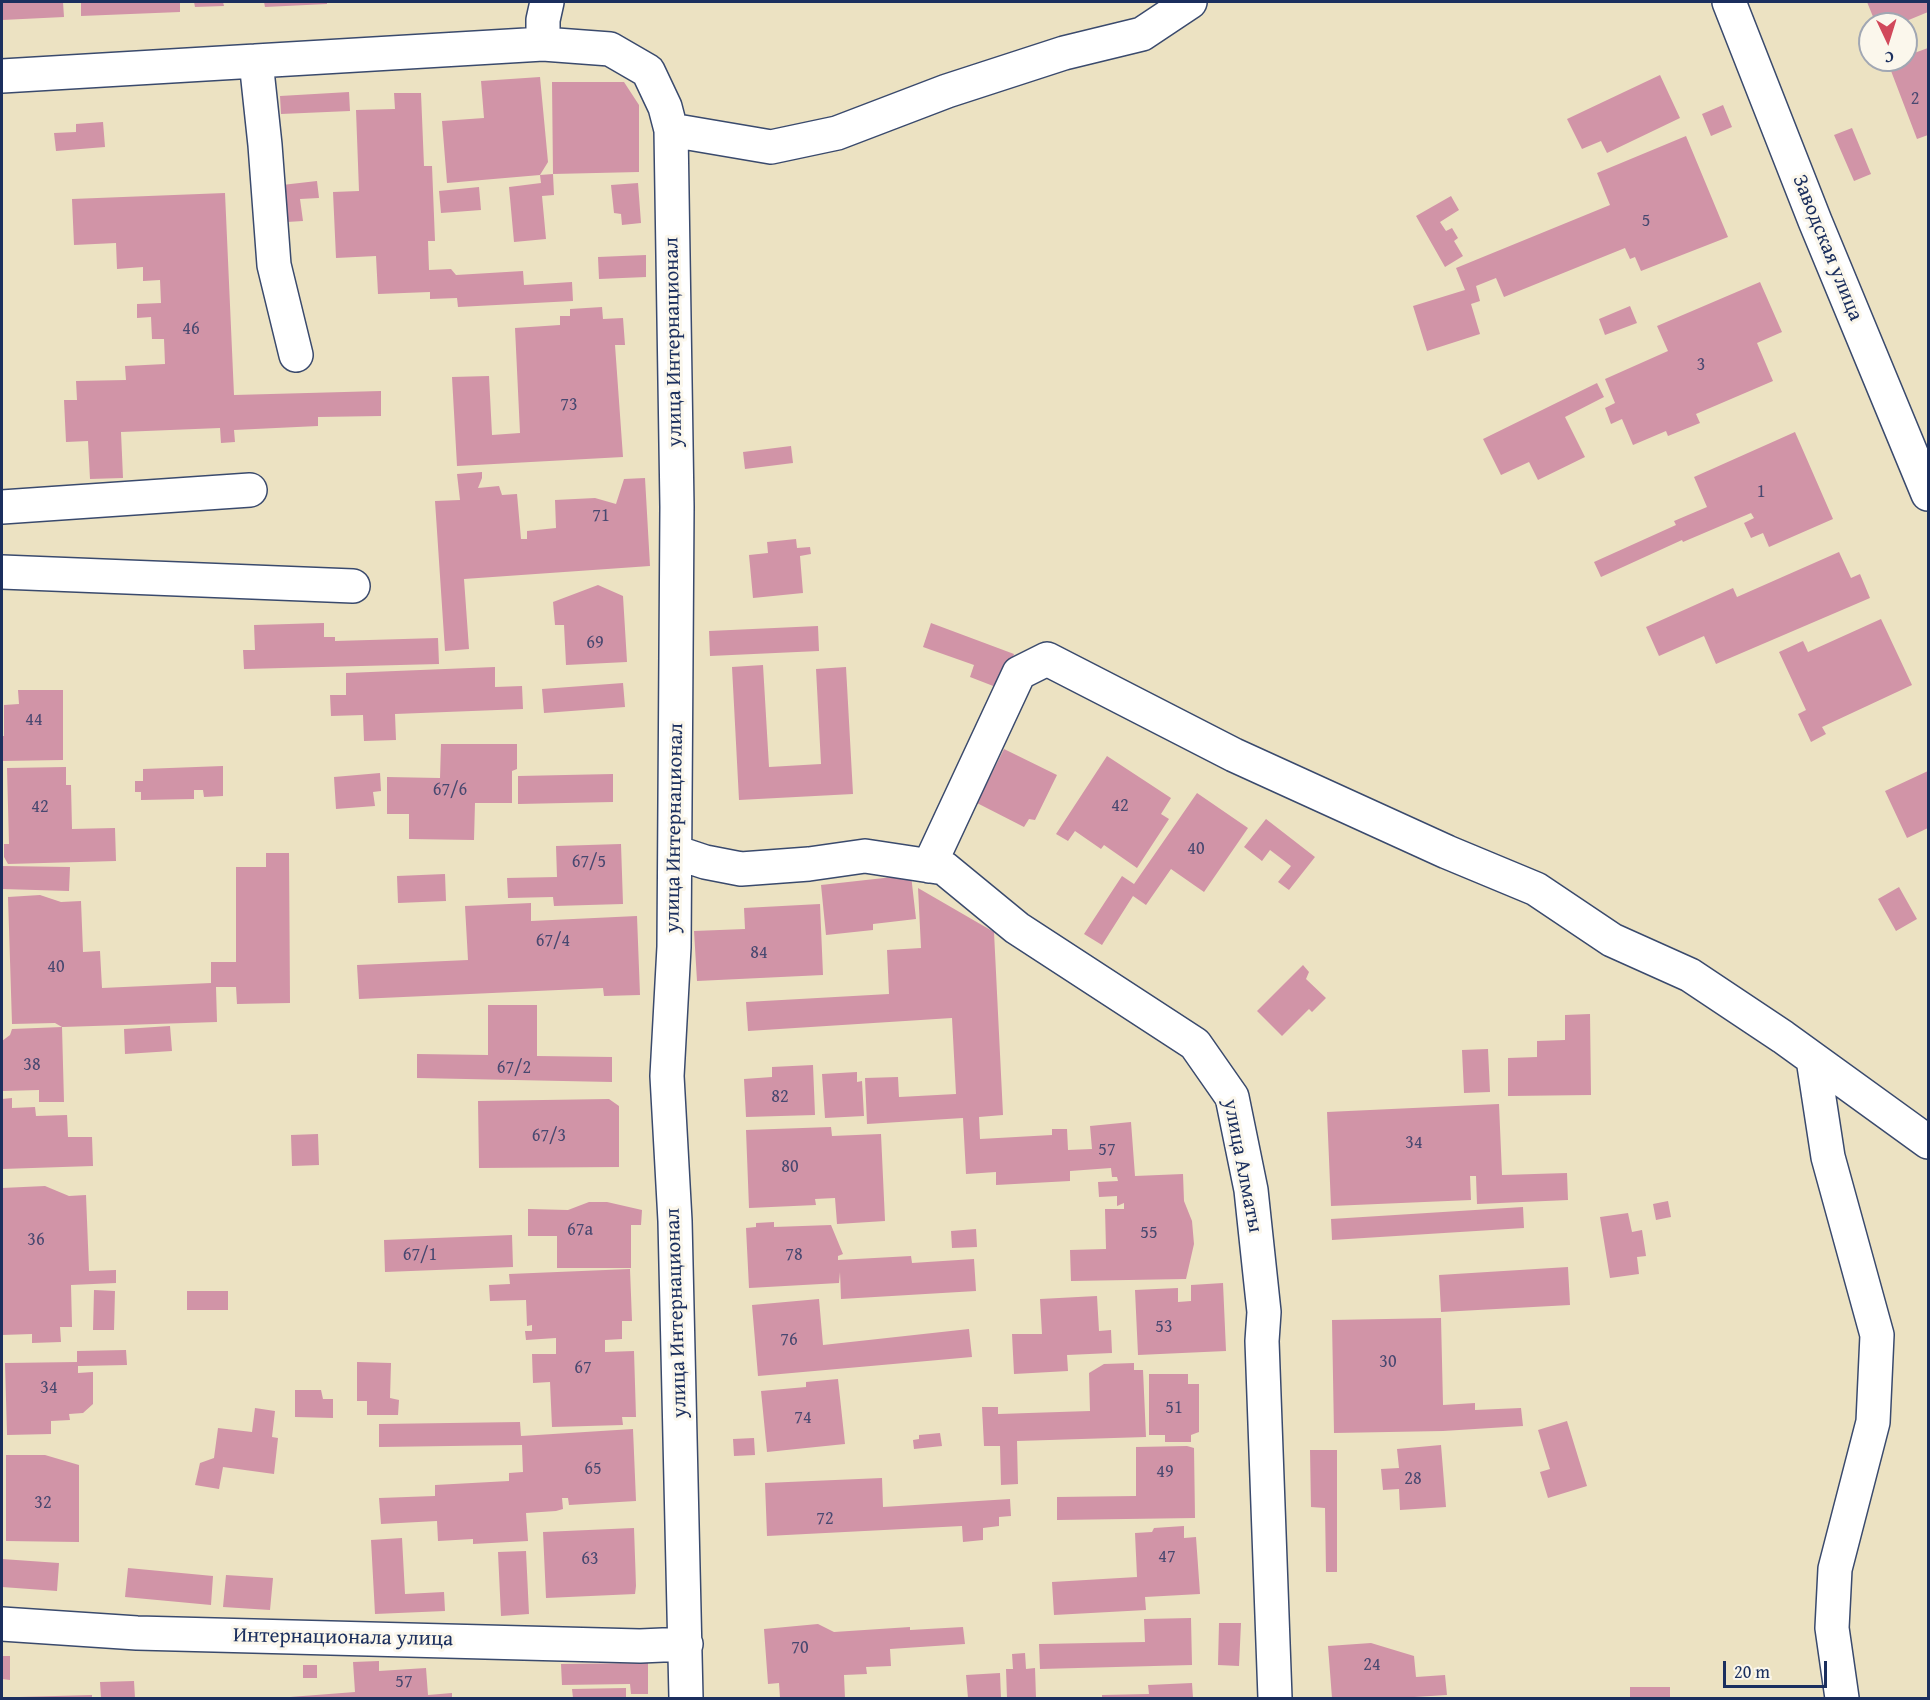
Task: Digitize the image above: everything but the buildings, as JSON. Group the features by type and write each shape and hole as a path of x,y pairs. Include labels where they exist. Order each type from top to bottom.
{"street":[{"path":"543,44 543,20 548,2"},
{"path":"671,130 771,147 837,133 947,91 1064,53 1142,34 1191,2"},
{"name":"Заводская улица","path":"1729,2 1815,221 1929,494"},
{"name":"улица Интернационал","path":"2,76 543,44 610,50 648,71 665,107 671,130 677,507 674,947 667,1076 675,1221 686,1698"},
{"path":"256,61 274,265 296,355"},
{"path":"2,507 250,489"},
{"path":"2,572 353,586"},
{"path":"929,866 1019,673 1047,659 1234,755 1447,852 1536,889 1612,940 1690,975 1929,1142"},
{"name":"улица Алматы","path":"675,852 705,862 741,869 809,864 865,856 944,868 1017,928 1195,1044 1232,1098 1251,1190 1264,1312 1262,1341 1275,1698"},
{"path":"1813,1059 1828,1156 1877,1335 1873,1422 1835,1569 1832,1628 1842,1698"},
{"name":"Интернационала улица","path":"2,1624 137,1633 640,1646 686,1644"}]}
